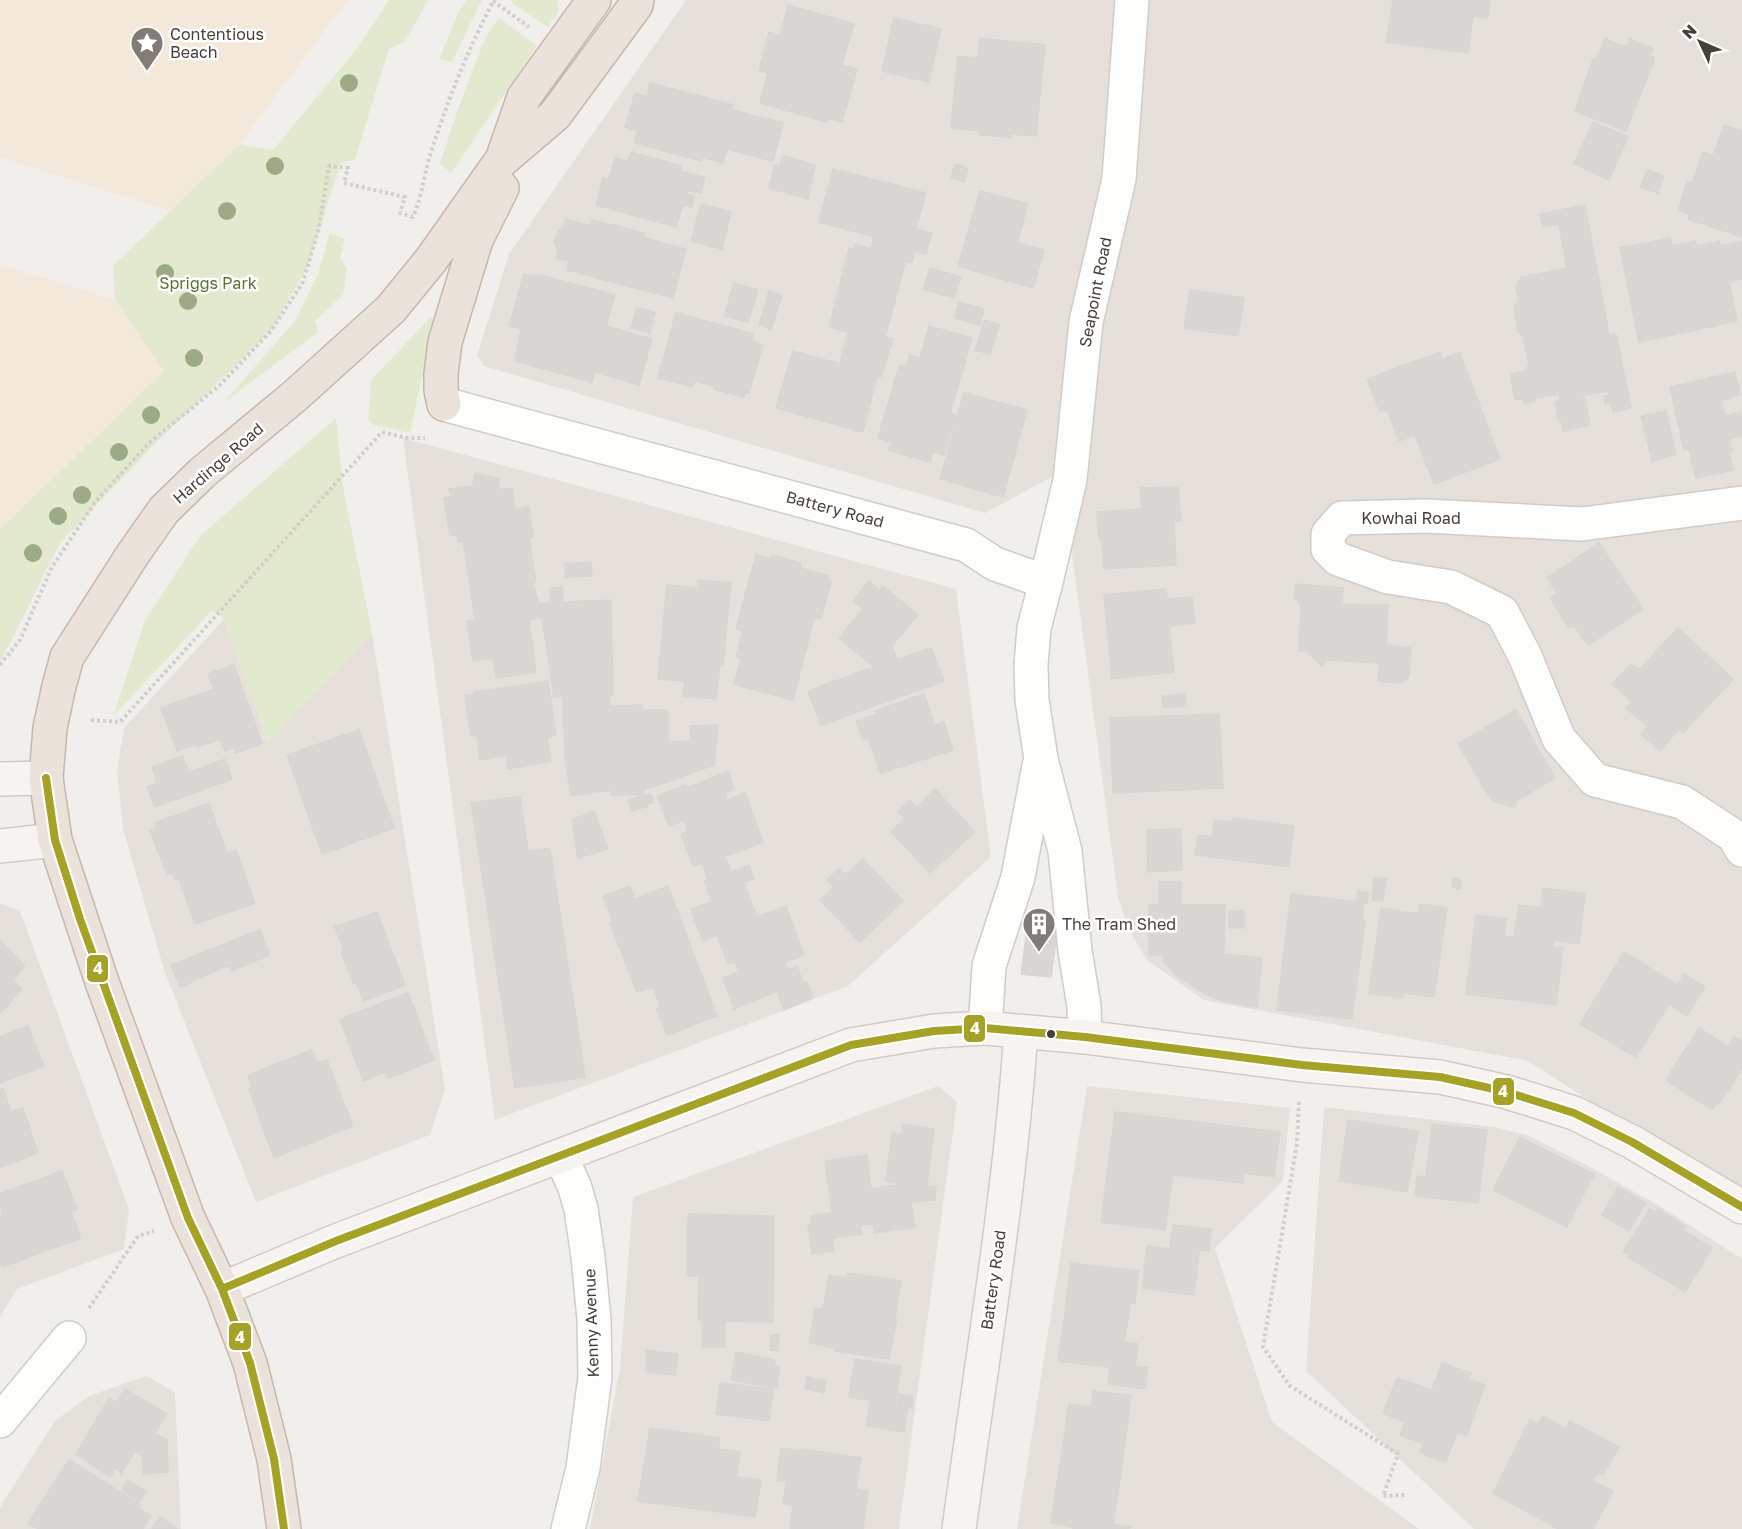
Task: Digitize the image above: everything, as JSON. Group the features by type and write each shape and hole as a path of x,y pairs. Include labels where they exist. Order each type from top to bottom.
{"highway":[{"path":"501,161 524,97 594,0"},
{"path":"501,161 555,115 636,5 637,0"},
{"path":"444,404 441,374 445,342 476,240 526,141"},
{"name":"Hardinge Road","path":"284,1529 274,1459 250,1364 222,1289 188,1218 98,971 55,840 46,778 52,717 67,657 164,510 202,473 296,395 391,309 431,260 501,161"}],"street":[{"name":"Seapoint Road","path":"1046,582 1070,480 1086,322 1119,179 1132,0"},
{"name":"Battery Road","path":"444,404 966,545 995,564 1046,582"},
{"name":"Kowhai Road","path":"1742,503 1582,524 1426,516 1342,518 1328,534 1328,549 1338,559 1389,576 1450,587 1502,612 1525,656 1559,739 1595,780 1682,802 1734,836 1742,850"},
{"path":"1046,582 1034,628 1031,665 1032,700 1041,759 1065,851 1075,951 1084,1006 1085,1037"},
{"path":"984,1028 989,966 1018,877 1041,759"},
{"path":"0,779 46,778"},
{"path":"0,846 55,840"},
{"path":"222,1289 336,1241 851,1045 934,1031 984,1028 1085,1037 1302,1065 1440,1077 1507,1092 1574,1113 1651,1153 1742,1207"},
{"name":"Battery Road","path":"959,1529 1000,1227 1019,1070 1021,1030"},
{"name":"Kenny Avenue","path":"561,1156 575,1188 581,1209 593,1309 595,1365 583,1468 568,1529"},
{"path":"0,1421 69,1338"}],"path":[{"path":"0,665 20,640 52,567 96,501 151,441 219,386 271,331 303,282 319,228 329,166 348,168 344,183 405,197 400,213 413,217 459,75 493,1 535,31"},
{"path":"52,717 120,722 381,432 406,438 436,438 444,404"},
{"path":"1297,1143 1263,1347 1290,1386 1398,1454 1383,1496 1405,1495"},
{"path":"69,1338 138,1236 188,1218"}],"shaded area":[{"path":"686,0 1742,0 1742,1198 1528,1061 1204,1000 1147,960 1128,928 1118,897 1061,472 985,513 484,366 477,356 509,254"},
{"path":"403,438 956,589 991,857 848,986 495,1120"},
{"path":"224,619 268,743 372,633 445,1089 430,1135 256,1202 164,970 123,829 117,770 124,728"},
{"path":"0,903 20,911 129,1209 124,1249 17,1289 0,1317"},
{"path":"938,1086 957,1102 899,1529 590,1529 620,1368 633,1197"},
{"path":"1087,1086 1290,1108 1283,1181 1215,1248 1272,1422 1419,1529 1017,1529"},
{"path":"1324,1107 1495,1127 1530,1136 1663,1208 1742,1259 1742,1529 1474,1529 1306,1371"},
{"path":"146,1376 175,1392 181,1529 0,1529 0,1507 55,1421 89,1396"}],"green space":[{"name":"Spriggs Park","path":"389,0 428,0 405,42 389,48 355,160 341,162 307,267 271,331 158,441 60,543 0,663 0,529 164,371 115,300 113,266 240,144 273,150 355,51"},
{"path":"467,0 482,0 452,62 439,59 458,13"},
{"path":"512,0 557,0 559,11 548,27 512,3"},
{"path":"499,18 537,46 451,173 440,164 480,51 490,30"},
{"path":"330,233 345,239 340,259 347,268 343,295 315,321 318,332 223,403 295,321 318,274"},
{"path":"430,318 435,319 410,433 374,425 368,420 371,380"},
{"path":"336,418 343,487 372,633 268,743 224,619 212,611 113,716 145,620 201,535"}],"sand":[{"name":"Contentious Beach","path":"0,0 348,0 240,144 170,211 0,157"},
{"path":"0,264 115,300 164,371 0,529"}],"building":[{"path":"1393,0 1490,0 1488,18 1473,16 1468,53 1386,42"},
{"path":"788,5 854,24 842,65 857,69 842,122 827,118 826,122 760,103 768,73 759,71 769,32 780,36"},
{"path":"894,18 941,29 929,82 882,71"},
{"path":"980,38 1045,45 1036,136 980,135 980,131 951,128 958,56 978,58"},
{"path":"1605,39 1627,47 1630,39 1653,48 1650,56 1655,58 1626,131 1575,111 1593,59 1596,60"},
{"path":"650,83 734,105 732,110 783,123 773,161 727,149 723,163 702,157 701,161 635,143 638,130 625,127 635,93 647,96"},
{"path":"1593,122 1628,137 1609,180 1574,164"},
{"path":"1724,125 1742,131 1742,237 1688,219 1690,214 1678,210 1687,182 1692,183 1703,152 1713,156"},
{"path":"631,152 682,166 680,171 705,177 701,193 687,190 686,194 694,196 692,207 683,205 676,227 596,205 603,178 609,179 615,158 628,161"},
{"path":"783,156 815,165 808,199 769,188 775,165 780,166"},
{"path":"955,164 968,168 964,182 951,178"},
{"path":"833,169 926,193 916,229 932,233 926,254 915,251 916,248 819,222"},
{"path":"1647,170 1664,176 1658,193 1641,187"},
{"path":"980,191 1028,204 1017,243 1044,250 1033,288 958,266"},
{"path":"701,204 731,212 722,249 691,241"},
{"path":"1585,205 1609,335 1616,334 1631,408 1613,412 1611,403 1605,404 1604,396 1609,395 1608,391 1580,396 1581,399 1585,398 1590,425 1563,431 1561,419 1558,420 1555,402 1560,401 1559,394 1534,398 1535,401 1524,404 1523,398 1515,400 1510,374 1528,370 1529,365 1523,336 1518,332 1514,308 1519,300 1516,287 1521,277 1567,268 1559,224 1543,227 1540,214"},
{"path":"566,219 591,226 592,220 645,233 644,238 686,249 673,298 567,270 569,261 556,258 558,249 554,243"},
{"path":"874,237 916,248 912,263 901,260 900,262 905,263 884,342 829,327 849,248 854,249 855,244 871,249"},
{"path":"1670,238 1672,246 1695,241 1697,246 1719,241 1720,246 1742,241 1742,279 1729,282 1737,321 1639,342 1620,248"},
{"path":"930,268 961,277 954,298 923,289"},
{"path":"524,274 539,277 540,275 615,295 606,326 652,339 639,385 595,372 592,382 515,361 521,329 509,326"},
{"path":"734,283 758,290 748,322 724,316"},
{"path":"1190,290 1244,298 1238,336 1184,328"},
{"path":"769,291 782,295 771,329 759,325"},
{"path":"959,302 984,309 980,325 955,318"},
{"path":"637,308 655,312 650,333 631,328"},
{"path":"676,313 754,334 752,341 763,345 749,393 745,392 744,397 694,381 693,387 658,378"},
{"path":"985,320 999,325 990,354 975,350"},
{"path":"929,326 972,338 950,413 956,415 944,455 933,451 930,462 889,450 892,442 878,438 899,366 906,367 910,355 920,359"},
{"path":"848,332 884,342 886,337 893,339 881,377 877,376 863,432 776,408 793,351 840,364"},
{"path":"1440,352 1442,359 1460,353 1500,459 1434,484 1415,435 1399,441 1387,409 1380,412 1367,379"},
{"path":"1735,372 1740,395 1721,400 1725,416 1740,412 1742,422 1742,436 1729,438 1732,452 1729,453 1733,470 1696,478 1689,449 1684,450 1670,387"},
{"path":"964,393 1027,410 1003,497 940,479"},
{"path":"1666,411 1676,454 1652,461 1641,416"},
{"path":"475,473 499,479 498,490 512,488 515,510 529,507 533,537 529,537 534,570 469,578 463,541 458,542 457,535 450,536 444,498 451,497 449,489 473,486"},
{"path":"1178,487 1181,521 1174,521 1176,565 1104,569 1097,512 1142,509 1140,488"},
{"path":"1599,543 1643,609 1588,645 1574,625 1569,628 1550,598 1557,593 1547,578"},
{"path":"756,555 772,559 772,555 801,563 800,568 829,576 828,581 831,582 821,619 814,618 793,700 734,684 741,658 736,657 743,631 736,629"},
{"path":"591,562 592,576 566,577 565,564"},
{"path":"534,570 536,581 533,582 542,618 529,620 536,672 496,678 493,658 473,661 467,621 475,620 469,578"},
{"path":"698,580 731,583 723,665 720,665 716,699 683,696 685,681 658,679 667,585 698,588"},
{"path":"869,581 880,590 883,586 918,615 874,667 839,638 863,609 853,601"},
{"path":"1296,584 1343,588 1342,604 1388,605 1386,645 1411,648 1409,677 1400,683 1378,681 1380,663 1328,660 1322,666 1307,651 1299,651 1301,605 1294,597"},
{"path":"562,587 563,602 611,600 613,695 610,694 610,706 642,705 644,795 612,795 611,790 571,796 565,759 563,696 554,697 540,603 550,603 550,588"},
{"path":"1166,589 1167,599 1192,597 1195,623 1169,626 1174,672 1112,679 1104,595"},
{"path":"1678,628 1733,679 1683,733 1679,729 1660,751 1641,734 1648,727 1626,708 1632,702 1612,684 1631,664 1639,670"},
{"path":"892,646 897,660 931,648 944,681 821,725 808,691 874,667"},
{"path":"234,665 262,743 236,753 234,747 225,751 220,739 177,751 161,708 214,689 208,674"},
{"path":"548,681 556,735 547,737 551,761 508,769 506,755 480,760 477,736 471,736 465,696 474,695 474,692"},
{"path":"924,694 935,725 944,722 953,750 881,773 868,738 863,740 856,721 876,714 875,711"},
{"path":"1185,694 1187,706 1163,708 1162,696"},
{"path":"642,710 668,710 668,742 690,741 690,726 718,725 714,765 644,790"},
{"path":"1516,710 1555,778 1517,800 1515,807 1492,801 1458,744"},
{"path":"1219,714 1223,788 1113,793 1110,718"},
{"path":"359,730 394,828 322,854 287,755"},
{"path":"183,756 189,773 225,759 232,779 155,807 147,787 158,783 152,767"},
{"path":"728,771 734,789 725,793 727,800 745,793 763,842 725,856 731,872 749,865 754,879 744,882 757,917 786,906 804,955 785,962 788,970 797,966 803,983 807,982 813,998 784,1010 777,991 734,1009 723,978 739,972 735,962 728,964 717,935 703,941 691,909 712,902 704,881 708,879 702,863 693,866 681,834 688,831 684,820 669,826 657,796 686,785 687,788"},
{"path":"935,789 975,832 930,873 891,832 905,818 898,812 910,800 917,807"},
{"path":"651,794 654,802 632,811 628,800"},
{"path":"520,796 528,851 550,848 585,1077 515,1088 471,803"},
{"path":"209,803 227,854 236,850 255,903 195,924 179,879 175,880 173,873 167,875 150,831 157,828 155,823"},
{"path":"594,811 608,849 578,858 572,820"},
{"path":"1233,818 1294,826 1289,867 1195,855 1198,835 1212,837 1215,820 1233,822"},
{"path":"1181,829 1182,870 1148,872 1147,830"},
{"path":"863,859 903,901 860,942 820,900 834,887 827,880 839,869 845,875"},
{"path":"1374,878 1386,879 1383,901 1372,900"},
{"path":"1453,878 1461,879 1460,889 1452,887"},
{"path":"1159,882 1181,882 1181,905 1225,905 1224,954 1262,958 1257,1007 1228,1002 1205,994 1176,975 1164,962 1164,955 1149,955 1149,904 1159,905"},
{"path":"630,886 635,899 668,886 717,1016 667,1035 656,1009 661,1007 653,987 637,992 610,923 613,922 603,896"},
{"path":"1543,888 1585,894 1579,944 1554,940 1553,947 1563,948 1556,1005 1466,994 1476,915 1506,919 1504,936 1514,937 1519,905 1541,908"},
{"path":"1358,891 1369,893 1367,903 1356,901"},
{"path":"1291,894 1364,903 1362,919 1365,920 1352,1019 1277,1010"},
{"path":"1420,904 1447,908 1434,997 1404,993 1403,998 1369,993 1381,908 1419,914"},
{"path":"1229,911 1244,911 1244,928 1229,928"},
{"path":"377,912 405,985 363,1001 341,952 344,951 335,927"},
{"name":"The Tram Shed","path":"1027,929 1057,933 1051,977 1021,974"},
{"path":"260,930 270,955 231,971 228,965 180,987 171,965"},
{"path":"0,941 25,965 13,981 22,989 1,1012"},
{"path":"1624,952 1678,985 1684,974 1705,987 1687,1016 1669,1004 1636,1057 1580,1024"},
{"path":"408,993 434,1060 388,1078 385,1072 363,1081 340,1019"},
{"path":"28,1026 44,1066 0,1083 0,1037"},
{"path":"1699,1028 1728,1047 1734,1037 1742,1042 1742,1068 1719,1104 1717,1103 1712,1110 1667,1081"},
{"path":"312,1050 317,1063 327,1060 353,1126 274,1158 249,1089 252,1087 248,1075"},
{"path":"3,1089 11,1112 23,1108 38,1153 0,1167 0,1090"},
{"path":"1115,1112 1196,1122 1190,1177 1108,1167"},
{"path":"1348,1120 1418,1131 1407,1192 1339,1181"},
{"path":"1196,1122 1280,1132 1274,1177 1244,1173 1243,1183 1190,1177"},
{"path":"903,1124 934,1129 927,1186 936,1187 935,1200 911,1202 915,1227 889,1231 884,1187 898,1183 886,1181 892,1133 902,1134"},
{"path":"1432,1124 1487,1130 1478,1203 1415,1196 1417,1176 1426,1177"},
{"path":"1520,1137 1594,1174 1567,1227 1493,1190"},
{"path":"867,1155 871,1189 884,1187 889,1231 875,1233 873,1224 860,1225 862,1234 832,1238 834,1251 812,1254 808,1225 812,1225 810,1216 832,1213 825,1161"},
{"path":"1108,1167 1173,1174 1165,1230 1101,1222"},
{"path":"62,1171 77,1209 71,1212 81,1238 2,1267 0,1261 0,1218 2,1218 0,1194"},
{"path":"1618,1187 1646,1203 1629,1231 1602,1215"},
{"path":"1650,1209 1656,1212 1658,1209 1685,1226 1682,1230 1712,1248 1685,1292 1623,1252"},
{"path":"688,1214 774,1216 773,1322 725,1321 725,1347 702,1347 702,1320 698,1320 699,1276 687,1276"},
{"path":"1173,1225 1211,1229 1209,1251 1170,1247"},
{"path":"1147,1246 1199,1252 1194,1295 1142,1288"},
{"path":"1071,1263 1139,1271 1135,1303 1130,1302 1128,1321 1065,1313"},
{"path":"847,1273 901,1281 895,1320 897,1320 889,1359 834,1351 835,1348 809,1343 815,1308 823,1309 829,1275 846,1278"},
{"path":"1065,1313 1128,1321 1124,1342 1138,1344 1135,1366 1148,1368 1145,1389 1108,1384 1110,1367 1058,1361"},
{"path":"771,1335 779,1335 778,1351 770,1350"},
{"path":"646,1350 678,1354 675,1375 646,1372"},
{"path":"736,1352 775,1360 774,1366 780,1366 777,1388 731,1380"},
{"path":"855,1359 901,1366 895,1404 849,1397"},
{"path":"1442,1363 1471,1373 1469,1379 1485,1385 1467,1435 1457,1432 1446,1462 1420,1453 1430,1424 1428,1424 1422,1443 1400,1435 1405,1422 1383,1413 1397,1378 1432,1390"},
{"path":"807,1377 826,1381 824,1393 805,1389"},
{"path":"720,1383 773,1389 769,1421 716,1414"},
{"path":"125,1389 167,1414 155,1433 167,1440 168,1472 143,1474 142,1456 135,1452 121,1473 116,1468 110,1477 76,1454 109,1398 116,1403"},
{"path":"1093,1391 1131,1396 1121,1473 1060,1464 1069,1404 1091,1407"},
{"path":"899,1394 913,1396 912,1408 897,1405"},
{"path":"870,1402 908,1408 904,1432 866,1426"},
{"path":"1543,1416 1565,1429 1570,1421 1619,1447 1603,1475 1597,1472 1593,1481 1613,1491 1593,1529 1558,1529 1493,1493 1530,1419 1538,1424"},
{"path":"650,1428 720,1438 718,1449 740,1452 737,1477 761,1480 755,1517 638,1501"},
{"path":"781,1448 861,1458 856,1489 868,1491 863,1529 790,1529 793,1505 783,1504 786,1481 777,1480"},
{"path":"69,1460 141,1505 139,1508 151,1516 143,1529 38,1529 28,1523"},
{"path":"1060,1464 1121,1473 1113,1524 1130,1527 1130,1529 1073,1529 1073,1527 1051,1523"},
{"path":"128,1480 146,1492 139,1501 122,1490"},
{"path":"160,1517 177,1529 152,1529"}],"transit line":[{"name":"4","path":"46,778 55,840 80,919 188,1218 222,1289 250,1363 274,1459 284,1529"},
{"name":"4","path":"222,1289 336,1241 851,1045 934,1031 985,1028 1085,1037 1302,1065 1440,1077 1507,1092 1574,1113 1632,1142 1742,1207"}],"place":[{"name":"Contentious Beach","path":"147,72"},
{"name":"The Tram Shed","path":"1039,953"}]}
